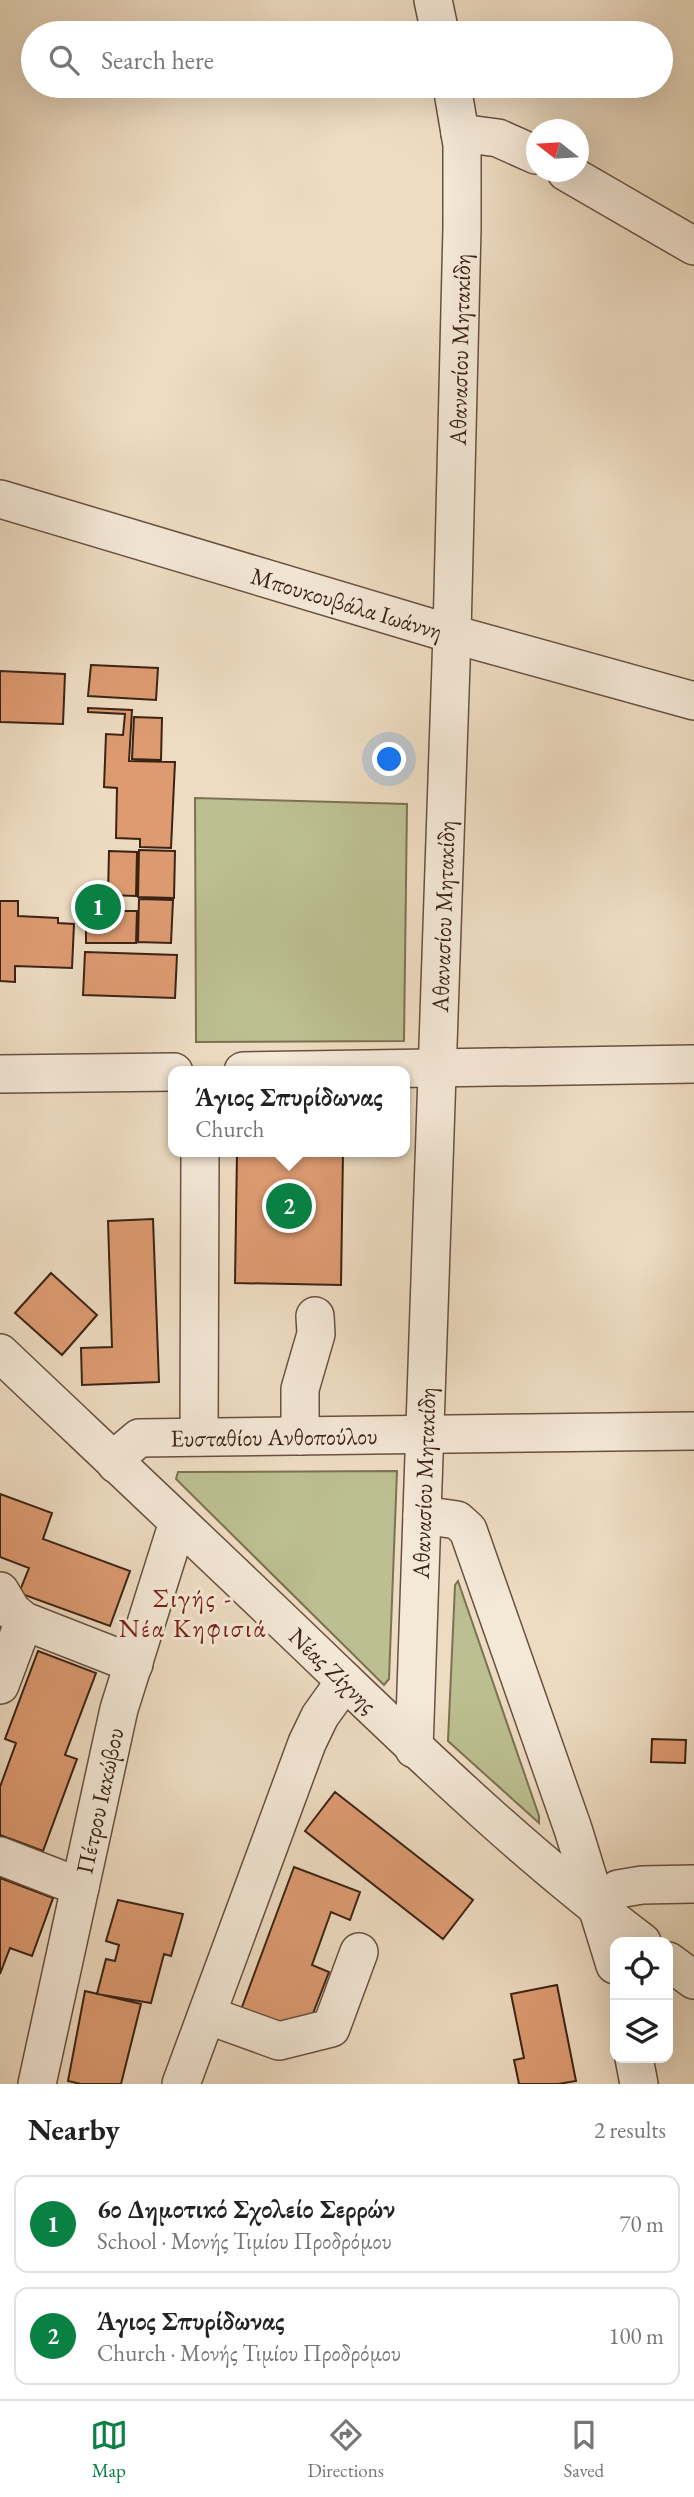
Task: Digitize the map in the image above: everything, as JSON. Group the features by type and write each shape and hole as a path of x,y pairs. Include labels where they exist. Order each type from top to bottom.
{"street":[{"path":"433,0 437,21"},
{"name":"Αθανασίου Μητακίδη","path":"414,1749 452,634 463,207 460,132 454,98"},
{"path":"460,132 498,138 526,150"},
{"path":"583,182 694,246"},
{"name":"Μπουκουβάλα Ιωάννη","path":"0,499 452,634 694,701"},
{"path":"410,1070 694,1064"},
{"path":"0,1074 168,1072"},
{"path":"199,1437 201,1157"},
{"path":"300,1436 300,1390 316,1334 315,1316"},
{"name":"Νέας Ζίχνης","path":"0,1354 414,1749 527,1851 635,1937"},
{"name":"Ευσταθίου Ανθοπούλου","path":"116,1464 126,1449 139,1438 694,1431"},
{"path":"422,1515 457,1520 468,1530 573,1829 610,1949"},
{"name":"Πέτρου Ιακώβου","path":"37,2084 117,1720 178,1522"},
{"path":"0,1591 12,1611 24,1621 134,1664"},
{"path":"0,1685 24,1621"},
{"path":"181,2084 307,1743 320,1716 345,1681"},
{"path":"0,1856 80,1887"},
{"path":"597,1909 618,1889 642,1885 694,1884"},
{"path":"207,2015 279,2040 331,2028 359,1952"},
{"path":"673,1965 694,1980"},
{"path":"635,2063 639,2084"}],"green space":[{"path":"195,798 407,804 404,1041 196,1042"},
{"path":"397,1471 389,1679 384,1685 176,1479 178,1472"},
{"path":"458,1581 539,1816 539,1823 448,1741 455,1585"}],"building":[{"path":"91,665 158,668 156,700 88,696"},
{"path":"0,671 65,674 63,724 0,722"},
{"path":"88,708 132,710 129,761 175,762 171,848 140,847 140,839 116,838 117,788 104,787 106,734 123,735 125,714 88,712"},
{"path":"134,717 162,718 161,760 132,759"},
{"path":"139,850 175,851 174,898 138,897"},
{"path":"109,851 137,852 136,896 108,895"},
{"path":"139,899 173,900 171,943 138,942"},
{"path":"0,901 18,901 18,916 58,918 58,923 74,924 72,968 15,966 15,982 0,981"},
{"path":"86,911 137,911 136,943 86,943"},
{"path":"85,952 177,955 175,998 83,995"},
{"path":"237,1157 343,1157 341,1285 235,1283"},
{"path":"153,1219 159,1382 82,1385 81,1348 112,1347 108,1221"},
{"path":"51,1273 97,1315 62,1355 15,1313"},
{"path":"0,1494 52,1513 43,1539 130,1571 110,1626 19,1593 29,1568 0,1557"},
{"path":"38,1651 96,1673 65,1755 77,1759 43,1851 0,1835 0,1787 16,1743 5,1739"},
{"path":"652,1739 686,1740 685,1763 651,1762"},
{"path":"335,1792 473,1900 443,1939 305,1831"},
{"path":"294,1867 360,1892 350,1920 331,1912 312,1965 329,1972 305,2034 239,2015"},
{"path":"0,1878 53,1898 32,1956 10,1948 0,1974"},
{"path":"118,1900 183,1914 171,1956 164,1954 151,2003 97,1994 106,1959 115,1961 119,1945 106,1941"},
{"path":"557,1985 576,2081 519,2084 514,2060 524,2058 511,1994"},
{"path":"85,1991 141,2004 121,2084 81,2084 68,2081"}],"place":[{"name":"6ο Δημοτικό Σχολείο Σερρών","path":"98,907"},
{"name":"Άγιος Σπυρίδωνας","path":"289,1206"}],"district":[{"name":"Σιγής - Νέα Κηφισιά","path":"193,1613"}]}
